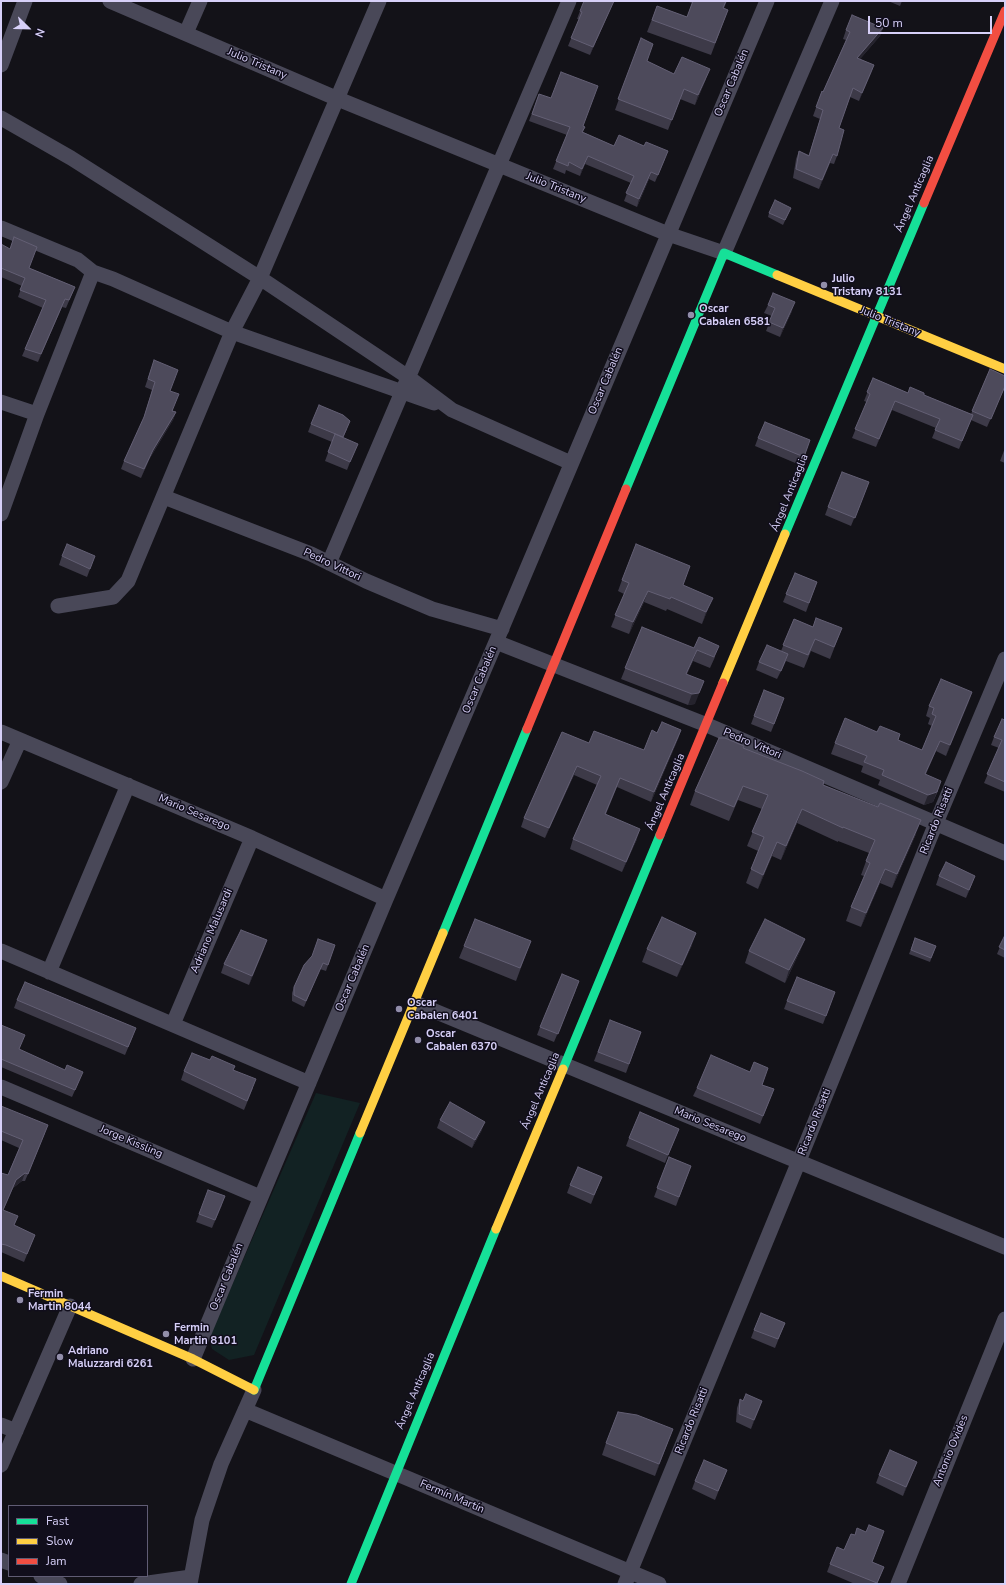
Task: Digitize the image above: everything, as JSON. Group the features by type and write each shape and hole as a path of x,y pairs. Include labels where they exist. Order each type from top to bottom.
{"main road":[{"name":"Ángel Anticaglia","path":"351,1584 395,1473 564,1066 876,316 1005,11"},
{"name":"Julio Tristany","path":"724,253 1005,369"},
{"path":"1,1276 193,1359 254,1390 415,1004 724,253"}],"street":[{"path":"1,66 26,1"},
{"name":"Julio Tristany","path":"110,1 338,99 668,234 724,253"},
{"path":"186,33 200,1"},
{"path":"58,606 112,597 128,582 232,332 260,278 379,1"},
{"path":"329,563 569,1"},
{"name":"Oscar Cabalén","path":"193,1359 260,1197 767,1"},
{"path":"724,253 832,1"},
{"path":"1,118 71,158 260,278 405,384 452,410 571,463"},
{"path":"1,228 78,260 94,272 232,332 405,384"},
{"path":"1,514 37,414 94,272"},
{"path":"1,402 37,414"},
{"name":"Pedro Vittori","path":"164,497 311,554 366,581 499,636 555,665 707,725 1005,853"},
{"name":"Ricardo Risatti","path":"627,1578 799,1161 936,823 1005,659"},
{"name":"Mario Sesarego","path":"1,732 252,838 386,899"},
{"path":"1,782 20,740"},
{"path":"49,972 128,785"},
{"name":"Adriano Malusardi","path":"172,1024 252,838"},
{"path":"1,951 309,1083"},
{"name":"Mario Sesarego","path":"415,1004 1005,1247"},
{"name":"Jorge Kissling","path":"1,1086 260,1197"},
{"path":"1,1465 70,1306"},
{"name":"Antonio Ovides","path":"898,1584 1005,1318"},
{"path":"141,1584 190,1580 202,1520 221,1464 254,1390"},
{"name":"Fermín Martín","path":"244,1410 395,1473 627,1578 659,1584"},
{"path":"1,1424 16,1431"},
{"path":"43,1577 60,1584"}],"shaded area":[{"path":"316,1093 360,1103 254,1355 229,1360 212,1349 209,1338"}],"building":[{"path":"584,1 614,1 593,47 571,38 582,12 580,11"},
{"path":"693,1 726,1 723,8 728,10 715,43 652,20 657,6 687,17"},
{"path":"852,15 883,28 857,58 874,65 862,93 853,88 839,128 844,130 837,156 833,154 822,180 796,169 799,151 809,156 823,110 816,107 850,32 846,30"},
{"path":"641,38 653,44 647,61 674,74 682,57 710,69 698,95 684,89 672,120 618,99"},
{"path":"561,72 598,86 582,132 614,146 619,135 644,146 646,142 668,151 658,175 651,172 639,199 626,193 634,176 588,156 582,169 569,162 568,166 556,161 570,127 532,114 539,94 551,98"},
{"path":"775,200 791,208 785,220 769,213"},
{"path":"14,237 37,247 29,268 75,287 69,300 65,299 41,354 25,349 46,300 20,290 25,278 1,268 1,244 10,249"},
{"path":"773,293 795,302 783,328 769,322 775,308 768,305"},
{"path":"154,360 178,370 170,391 179,394 172,411 176,412 153,450 144,469 124,461 144,417 155,382 148,379"},
{"path":"990,369 1005,376 1005,386 991,419 972,411"},
{"path":"873,378 908,393 910,387 924,393 924,395 973,415 962,441 935,430 940,419 895,401 879,439 855,429 870,394 867,392"},
{"path":"319,405 343,415 350,421 343,437 311,424"},
{"path":"765,422 810,440 804,457 758,438"},
{"path":"335,434 358,444 350,462 328,452"},
{"path":"842,472 869,482 855,518 828,507"},
{"path":"67,544 95,556 90,569 62,556"},
{"path":"636,544 690,566 683,585 713,598 706,612 671,597 670,599 648,591 633,622 615,615 629,583 622,580"},
{"path":"795,573 817,582 809,603 786,594"},
{"path":"816,618 842,628 834,647 815,639 808,655 783,645 794,619 813,627"},
{"path":"642,627 694,648 699,637 719,646 714,657 697,650 686,674 704,681 699,693 692,694 625,668"},
{"path":"767,645 788,654 781,671 759,662"},
{"path":"941,679 972,692 950,745 940,741 925,774 941,781 937,792 928,795 882,775 884,770 864,762 867,756 835,743 845,718 877,732 880,726 900,734 898,740 922,750 936,716 932,714 934,708 929,706"},
{"path":"764,690 784,698 774,724 754,716"},
{"path":"1002,719 1005,720 1005,782 987,774 1002,740 994,737"},
{"path":"662,722 681,730 654,792 620,778 605,814 640,829 626,862 573,839 601,776 577,766 549,828 524,818 562,732 589,743 594,731 644,750 652,730 657,733"},
{"path":"719,738 725,738 744,746 743,748 802,771 824,781 823,785 878,807 880,803 921,820 897,874 885,869 866,913 851,907 870,863 866,861 875,840 843,828 802,809 786,846 777,842 763,875 751,869 764,837 752,832 768,795 743,786 734,807 695,791"},
{"path":"946,862 975,876 969,890 939,876"},
{"path":"662,917 696,933 682,965 647,949"},
{"path":"475,919 531,941 520,968 464,946"},
{"path":"765,919 805,939 789,970 749,951"},
{"path":"241,930 267,940 252,976 224,964"},
{"path":"1005,935 1005,950 999,947"},
{"path":"915,938 936,946 931,958 911,950"},
{"path":"318,939 335,945 328,965 323,963 306,1001 294,995 294,987 304,965 312,956"},
{"path":"562,974 579,981 558,1034 540,1027"},
{"path":"797,977 835,992 826,1016 787,1001"},
{"path":"25,982 136,1028 128,1047 17,1000"},
{"path":"610,1020 641,1032 629,1064 598,1052"},
{"path":"1,1025 25,1035 19,1049 65,1070 67,1065 83,1072 75,1090 1,1059"},
{"path":"192,1053 210,1060 212,1056 235,1066 233,1070 256,1079 247,1101 184,1071"},
{"path":"711,1055 750,1072 754,1062 768,1068 762,1085 774,1089 763,1116 697,1088"},
{"path":"450,1102 485,1122 475,1140 440,1120"},
{"path":"1,1106 48,1125 28,1174 25,1173 16,1180 3,1210 18,1216 14,1225 35,1235 27,1254 1,1244 1,1173 8,1175 23,1140 1,1131"},
{"path":"640,1112 679,1129 668,1155 629,1138"},
{"path":"669,1157 691,1166 679,1197 657,1188"},
{"path":"578,1167 602,1177 594,1195 570,1185"},
{"path":"208,1190 225,1196 215,1220 199,1214"},
{"path":"761,1313 785,1323 778,1339 754,1330"},
{"path":"746,1394 762,1401 754,1420 739,1414 740,1399 743,1401"},
{"path":"618,1412 637,1415 673,1429 659,1464 606,1443"},
{"path":"890,1450 917,1462 906,1487 879,1475"},
{"path":"704,1460 727,1470 718,1491 695,1481"},
{"path":"869,1525 884,1531 872,1562 884,1567 877,1583 830,1564 837,1547 844,1550 851,1534 855,1535 857,1528 866,1532"}],"traffic: fast":[{"path":"785,534 924,203"},
{"path":"626,489 724,253 777,275"},
{"path":"443,933 527,729"},
{"path":"563,1069 660,835"},
{"path":"254,1390 360,1133"},
{"path":"351,1584 496,1229"}],"traffic: slow":[{"path":"777,275 1005,369"},
{"path":"723,683 785,534"},
{"path":"360,1133 443,933"},
{"path":"496,1229 563,1069"},
{"path":"1,1276 193,1359 254,1390"}],"traffic: jam":[{"path":"924,203 1005,11"},
{"path":"527,729 626,489"},
{"path":"660,835 723,683"}],"place":[{"name":"Julio Tristany 8131","path":"824,285"},
{"name":"Oscar Cabalen 6581","path":"691,315"},
{"name":"Oscar Cabalen 6401","path":"399,1009"},
{"name":"Oscar Cabalen 6370","path":"418,1040"},
{"name":"Fermin Martin 8044","path":"20,1300"},
{"name":"Fermin Martin 8101","path":"166,1334"},
{"name":"Adriano Maluzzardi 6261","path":"60,1357"}]}
